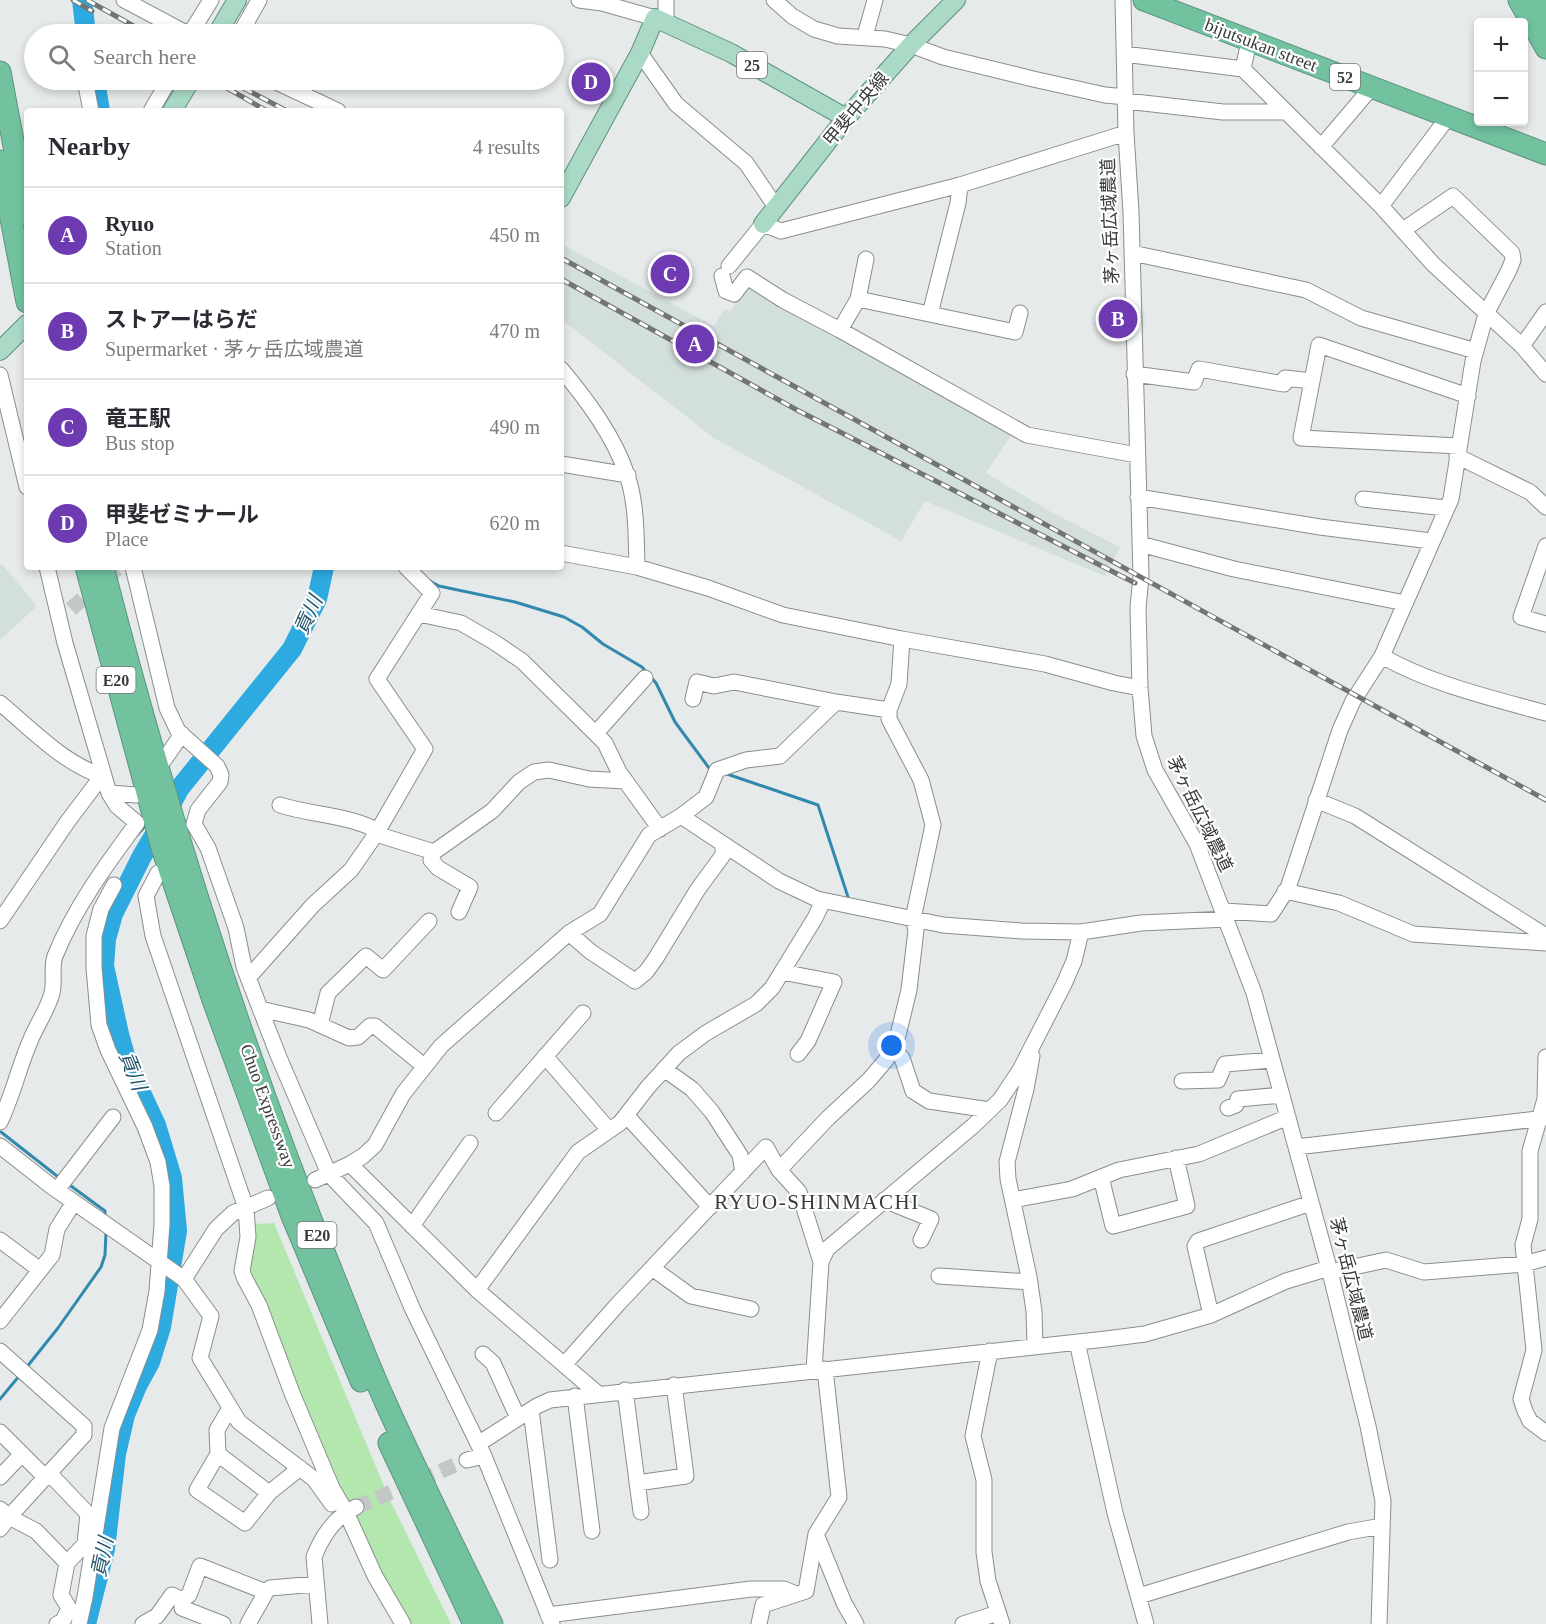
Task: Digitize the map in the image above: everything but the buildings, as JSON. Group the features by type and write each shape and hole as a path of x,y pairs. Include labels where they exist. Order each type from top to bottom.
{"highway":[{"name":"bijutsukan street","path":"1144,0 1546,154"},
{"path":"1519,0 1546,48"},
{"path":"1536,0 1546,18"},
{"path":"0,72 24,199"},
{"path":"0,160 24,285"},
{"name":"Chuo Expressway","path":"87,570 152,782 185,831 228,994 307,1212 383,1397 492,1624"},
{"name":"Chuo Expressway","path":"105,570 152,782 162,848 217,1010 292,1216 370,1402 474,1624"}],"main road":[{"path":"223,24 237,0"},
{"name":"甲斐中央線","path":"762,224 846,118 911,45 956,0"},
{"path":"564,192 640,53 661,20"},
{"name":"25","path":"661,20 731,53 846,118"},
{"path":"174,108 185,90"},
{"path":"0,351 24,327"}],"street":[{"path":"124,0 170,24"},
{"path":"195,24 211,0"},
{"path":"246,24 259,0"},
{"path":"579,0 602,3 661,20 666,0"},
{"path":"774,0 792,16 814,29 838,36 865,36 911,45 943,57 1126,99 1223,112 1287,112"},
{"path":"865,36 875,0"},
{"name":"茅ヶ岳広域農道","path":"1123,0 1141,576 1138,608 1140,688 1144,736 1155,770 1197,844 1254,993 1329,1270 1368,1426 1383,1501 1379,1624"},
{"path":"1244,69 1249,41"},
{"path":"640,53 676,104 746,163 776,207"},
{"path":"1124,54 1244,69 1381,206 1432,264 1522,346 1546,374"},
{"path":"1321,147 1372,87"},
{"path":"87,90 90,108"},
{"path":"152,108 163,90"},
{"path":"293,90 332,108"},
{"path":"1381,206 1449,116"},
{"path":"1126,133 960,185 782,231 762,224 726,271 726,291 734,294 747,278 1027,435 1137,455"},
{"path":"930,314 958,202 960,185"},
{"path":"681,816 779,881 823,901 943,925 1022,931 1082,932 1141,923 1226,915 1271,914 1285,891 1340,730 1353,701 1382,656 1451,499 1476,351 1486,314 1513,260 1512,253 1453,196 1403,230"},
{"path":"1132,253 1306,290 1361,318 1476,351"},
{"path":"840,330 858,298 866,259"},
{"path":"858,298 1015,332 1020,313"},
{"path":"1522,346 1546,312"},
{"path":"1468,396 1319,345 1301,438 1458,451 1530,492 1546,507"},
{"path":"1134,374 1194,382 1199,369 1284,384 1285,378 1312,381"},
{"path":"564,373 581,393 615,445 628,475 634,509 637,567"},
{"path":"0,375 24,475"},
{"path":"564,464 628,475"},
{"path":"1138,497 1309,526 1431,541"},
{"path":"1362,499 1446,508"},
{"path":"1140,544 1225,567 1405,603"},
{"path":"1546,546 1521,617 1546,624"},
{"path":"564,554 637,567 708,588 783,615 1045,664 1140,688"},
{"path":"0,1122 30,1041 52,994 54,960 91,904 137,823 117,806 102,776 66,614 48,570"},
{"path":"134,570 167,708 178,731 217,766 221,775 220,782 185,831 208,848 236,928 244,967 322,1177 376,1223 413,1310 481,1450 550,1619 751,1589 784,1589 796,1594"},
{"path":"248,978 313,905 351,870 377,832 425,749 377,679 432,593 409,570"},
{"path":"419,614 461,623 522,661 605,743 625,781 660,829"},
{"path":"779,1170 886,1060 898,1035 909,990 916,930 913,919 933,825 921,780 889,719 889,710 899,684 902,639"},
{"path":"1382,656 1400,666 1488,698 1546,713"},
{"path":"596,733 645,678"},
{"path":"693,699 697,682 714,686 734,682 889,710"},
{"path":"322,1177 350,1164 375,1145 403,1094 441,1046 570,933 600,914 649,835 681,816 706,797 715,774 746,760 780,756 836,702"},
{"path":"0,703 86,771 102,776"},
{"path":"109,794 152,782 182,734"},
{"path":"459,912 470,887 438,868 431,861 434,852 492,811 519,783 534,772 549,770 590,779 625,781"},
{"path":"0,921 68,821 102,776"},
{"path":"1316,800 1355,816 1546,936"},
{"path":"280,805 298,811 366,824 377,832 434,852"},
{"path":"570,933 591,952 635,981 646,972 656,958 698,889 723,855 723,845"},
{"path":"158,873 146,896 153,936 245,1206 248,1237 242,1271 259,1305 292,1393 332,1488 348,1512 375,1576 403,1624"},
{"path":"91,904 114,885"},
{"path":"1285,891 1339,903 1413,934 1546,943"},
{"path":"477,1290 578,1152 620,1123 679,1053 706,1033 756,1004 772,988 823,901"},
{"path":"79,1624 112,1428 150,1330 157,1291 162,1186 158,1162 99,1025 91,904"},
{"path":"321,1025 328,993 366,956 383,970 429,921"},
{"path":"821,1262 832,1244 974,1126 1000,1100 1034,1044 1074,961 1082,932"},
{"path":"782,972 834,982 808,1041 798,1054"},
{"path":"260,1009 309,1020 349,1038 358,1037 370,1026 375,1026 424,1065"},
{"path":"496,1113 583,1013"},
{"path":"1034,1044 1026,1089 1007,1162 1030,1282 1035,1347"},
{"path":"892,1049 902,1058 913,1091 930,1101 990,1110"},
{"path":"545,1056 609,1130"},
{"path":"1546,1057 1543,1118 1530,1151 1530,1219 1523,1245 1534,1350 1521,1399 1530,1422 1546,1433"},
{"path":"1182,1081 1218,1080 1225,1064 1272,1060"},
{"path":"664,1069 692,1089 712,1112 740,1155 743,1172"},
{"path":"1228,1108 1236,1105 1238,1099 1282,1095"},
{"path":"626,1116 710,1207"},
{"path":"57,1190 113,1117"},
{"path":"1013,1200 1072,1189 1119,1170 1199,1154 1288,1117"},
{"path":"1296,1147 1543,1118"},
{"path":"412,1226 470,1143"},
{"path":"0,1146 98,1220 184,1279 211,1316 200,1358 239,1422 314,1479 348,1512"},
{"path":"564,1365 766,1148 779,1170 800,1192 821,1262 820,1369 839,1497 816,1534 806,1591 763,1605 759,1624"},
{"path":"1101,1177 1113,1226 1187,1206 1176,1158"},
{"path":"350,1164 477,1290 597,1393"},
{"path":"184,1279 216,1229 233,1213 268,1198"},
{"path":"884,1200 931,1219 921,1240"},
{"path":"0,1321 52,1255 57,1229 74,1202"},
{"path":"1211,1315 1195,1246 1198,1241 1311,1203"},
{"path":"0,1240 40,1270"},
{"path":"467,1460 525,1414 550,1400 1145,1334 1211,1315 1286,1281 1329,1270 1386,1260 1424,1272 1524,1264 1546,1258"},
{"path":"652,1268 691,1296 751,1309"},
{"path":"939,1276 1030,1282"},
{"path":"1077,1342 1115,1513 1146,1624"},
{"path":"0,1351 84,1426 84,1436 48,1476 3,1518 36,1531 67,1563"},
{"path":"963,1624 1000,1619 988,1581 984,1552 984,1480 973,1436 990,1351"},
{"path":"483,1354 493,1364 525,1414 550,1560"},
{"path":"637,1483 686,1476 674,1385"},
{"path":"625,1390 641,1512"},
{"path":"575,1396 592,1531"},
{"path":"230,1408 218,1430 218,1454 197,1490 245,1523 269,1493 300,1468"},
{"path":"0,1432 88,1515 85,1544 67,1563 61,1595 69,1608 63,1621 57,1624"},
{"path":"0,1477 22,1454"},
{"path":"218,1454 269,1493"},
{"path":"320,1624 314,1557 333,1525 348,1512"},
{"path":"1139,1596 1348,1532 1382,1526"},
{"path":"816,1534 844,1603 856,1624"},
{"path":"223,1624 182,1608 182,1600 189,1594 200,1566 266,1592"},
{"path":"248,1624 270,1588 316,1584"},
{"path":"143,1624 157,1616 172,1595 182,1600"}],"shaded area":[{"path":"564,246 714,326 725,309 730,312 748,281 1012,434 986,473 1051,512 1120,547 1105,576 925,501 901,541 714,438 564,321"},
{"path":"2,564 37,606 0,640 0,566"}],"green space":[{"path":"274,1223 389,1498 451,1624 408,1624 331,1477 248,1269 255,1224"}],"waterway":[{"name":"貢川","path":"82,0 85,24"},
{"name":"貢川","path":"97,90 100,108"},
{"name":"貢川","path":"86,1624 105,1549 116,1454 125,1415 150,1362 161,1327 177,1231 172,1178 156,1125 127,1063 119,1034 104,966 106,939 113,914 179,789 292,649 317,599 323,570"},
{"path":"428,580 439,586 515,602 564,617 582,627 603,644 642,667 656,683 675,722 712,769"},
{"path":"724,773 818,805 848,897"},
{"name":"貢川","path":"173,795 179,789"},
{"path":"137,835 147,824"},
{"path":"1,1132 57,1176"},
{"path":"71,1186 105,1211 105,1216"},
{"path":"26,1368 58,1328 101,1267 105,1255 106,1232"},
{"path":"0,1399 20,1375"}],"tunnel":[{"path":"71,609 116,570"},
{"path":"356,1507 467,1460"}],"railway":[{"path":"73,0 92,11"},
{"path":"87,0 130,24"},
{"path":"230,90 262,108"},
{"path":"247,90 281,108"},
{"path":"564,260 1546,800"},
{"path":"564,281 797,410 1135,583"}],"place":[{"name":"甲斐ゼミナール","path":"591,82"},
{"name":"竜王駅","path":"670,274"},
{"name":"ストアーはらだ","path":"1118,319"},
{"name":"Ryuo","path":"695,344"}],"district":[{"name":"RYUO-SHINMACHI","path":"817,1202"}]}
